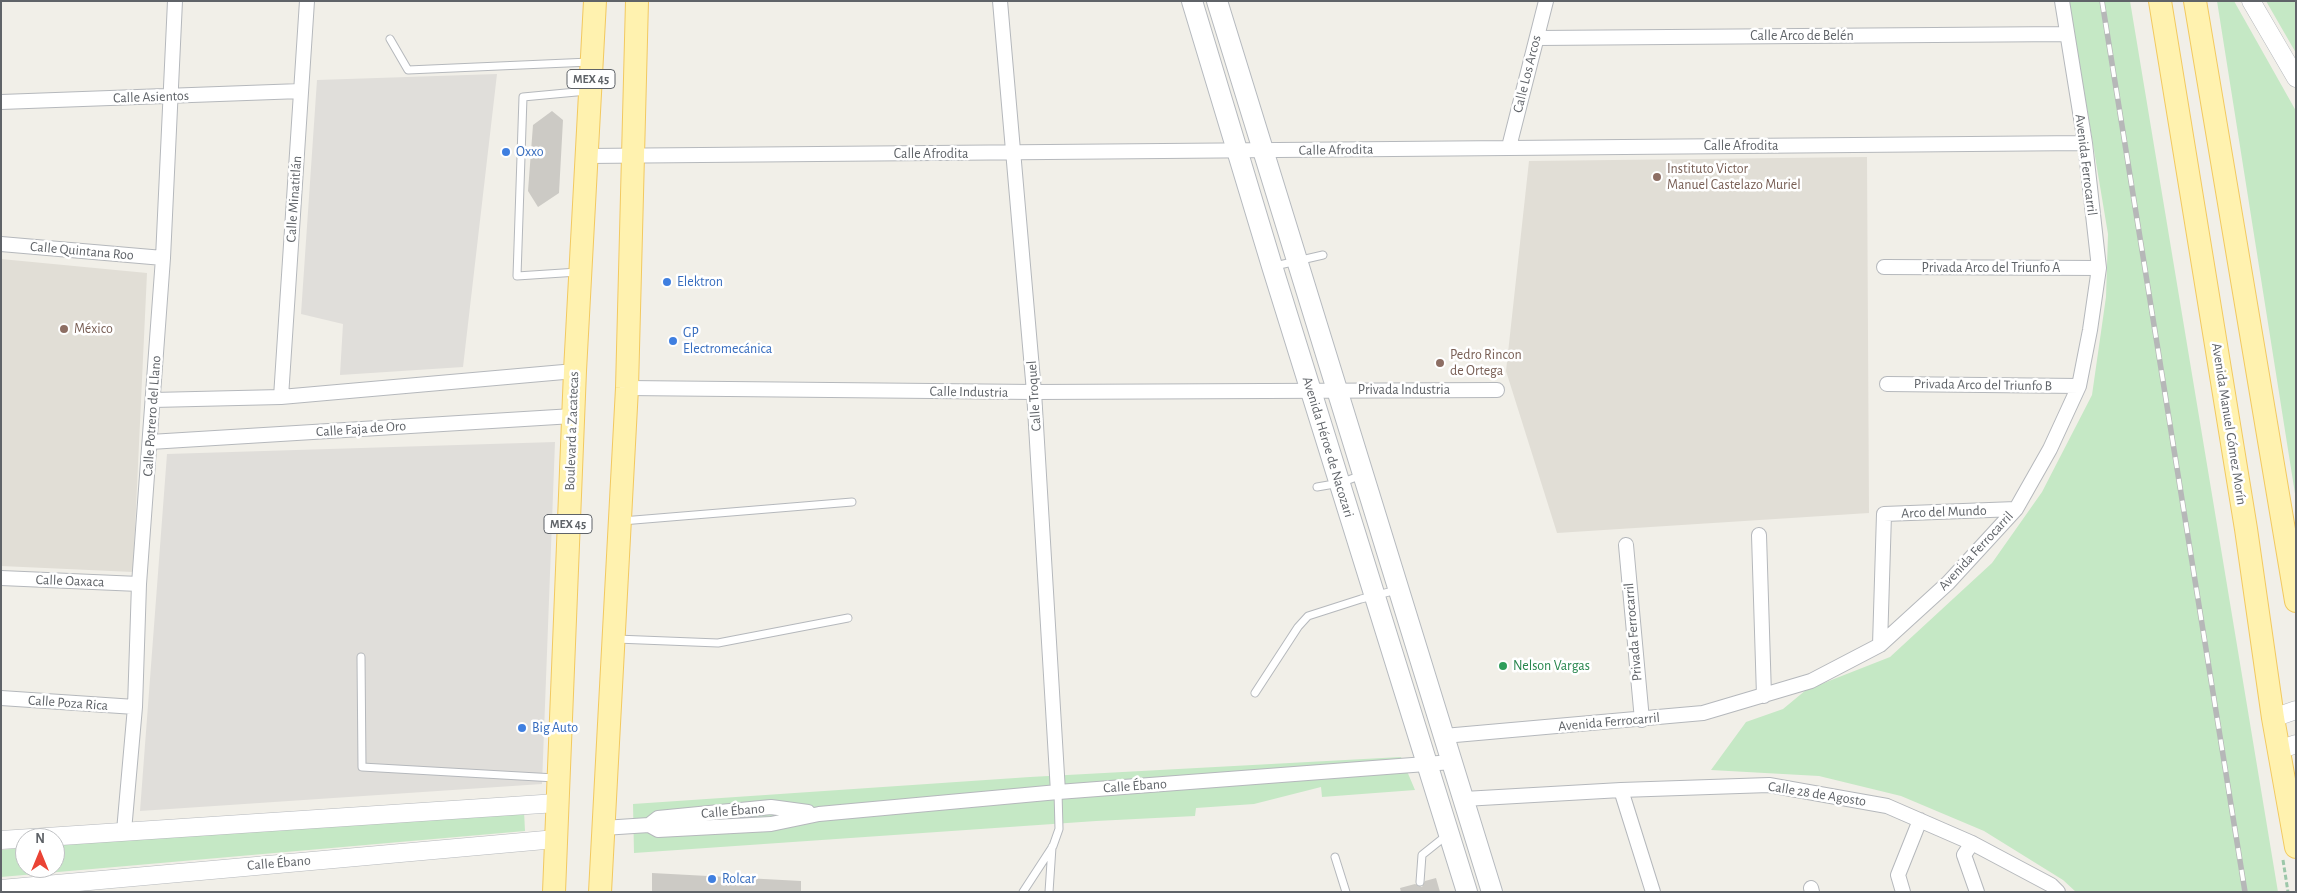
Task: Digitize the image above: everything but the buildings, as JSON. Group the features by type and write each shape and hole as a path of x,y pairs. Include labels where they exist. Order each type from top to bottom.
{"main road":[{"name":"Boulevard a Zacatecas","path":"554,892 556,803 575,371 595,1"},
{"name":"MEX 45","path":"600,892 627,388 637,1"},
{"name":"Avenida Héroe de Nacozari","path":"1192,1 1272,266 1467,892"},
{"name":"Avenida Héroe de Nacozari","path":"1217,1 1492,892"},
{"name":"Avenida Manuel Gómez Morín","path":"2160,1 2246,529 2273,718 2288,747 2296,847"},
{"path":"2195,1 2197,22 2296,601"}],"street":[{"name":"Calle Potrero del Llano","path":"124,831 135,707 139,584 163,258 175,1"},
{"name":"Calle Minatitlán","path":"281,397 307,1"},
{"name":"Calle Troquel","path":"1000,1 1015,153 1034,392 1058,792"},
{"name":"Calle Los Arcos","path":"1508,147 1546,1"},
{"name":"Avenida Ferrocarril","path":"1444,736 1642,720 1703,713 1811,681 1880,645 1948,583 2016,509 2050,449 2079,386 2099,268 2084,143 2062,1"},
{"path":"2252,1 2296,78"},
{"name":"Calle Arco de Belén","path":"1537,38 2067,34"},
{"name":"Calle Asientos","path":"1,102 301,91"},
{"name":"Calle Afrodita","path":"587,156 1238,152 1262,150 1508,147 2084,143"},
{"name":"Calle Quintana Roo","path":"1,244 163,258"},
{"name":"Privada Arco del Triunfo A","path":"1884,267 2099,268"},
{"path":"153,400 281,397 575,371"},
{"name":"Privada Arco del Triunfo B","path":"1887,384 2079,386"},
{"name":"Calle Industria","path":"627,388 1034,392 1311,390"},
{"name":"Privada Industria","path":"1311,390 1497,390"},
{"name":"Calle Faja de Oro","path":"150,442 573,416"},
{"name":"Arco del Mundo","path":"1880,645 1884,514 2016,509"},
{"path":"1759,535 1764,696"},
{"name":"Privada Ferrocarril","path":"1626,545 1642,720"},
{"name":"Calle Oaxaca","path":"1,578 139,584"},
{"name":"Calle Poza Rica","path":"1,698 135,707"},
{"path":"2273,718 2296,710"},
{"name":"Calle Ébano","path":"603,828 648,825 658,818 771,808 819,814 1058,792 1452,762"},
{"name":"Calle 28 de Agosto","path":"1464,799 1770,784 1887,806 1972,843 2051,885 2058,892"},
{"path":"1621,790 1653,892"},
{"path":"1,840 556,803"},
{"path":"1904,892 1898,875 1920,820"},
{"name":"Calle Ébano","path":"1,889 556,839"},
{"path":"1972,843 1964,855 1977,892"}],"lane":[{"path":"390,39 408,70 593,62"},
{"path":"581,272 517,276 523,97 590,90"},
{"path":"1272,266 1323,255"},
{"path":"1317,487 1340,483 1364,474"},
{"path":"620,522 852,502"},
{"path":"1255,693 1298,627 1308,616 1361,599 1398,590"},
{"path":"613,639 718,643 848,618"},
{"path":"361,657 362,767 558,778"},
{"path":"1023,892 1052,846 1059,829 1058,792"},
{"path":"1420,882 1422,855 1449,833"},
{"path":"1050,892 1052,846"},
{"path":"1335,857 1346,892"}],"shaded area":[{"path":"497,74 463,367 340,375 343,324 301,314 317,80"},
{"name":"Instituto Victor Manuel Castelazo Muriel","path":"1867,157 1869,513 1557,533 1506,371 1529,161"},
{"path":"1,259 147,273 133,572 1,566"},
{"path":"555,442 542,784 140,811 167,454"}],"green space":[{"path":"2069,1 2130,1 2278,892 2076,892 2063,880 1984,831 1901,796 1819,776 1711,770 1746,722 1783,709 1806,690 1890,657 1992,563 2042,492 2092,395 2106,297 2108,234"},
{"path":"2217,1 2234,1 2296,111 2296,500"},
{"path":"2266,1 2296,1 2296,53"},
{"path":"1401,757 1415,790 1322,797 1321,787 1254,804 1196,808 1195,816 1096,821 634,853 633,804 1030,777"},
{"path":"524,811 525,831 65,871 65,843"},
{"path":"15,848 15,876 1,877 1,850"}],"railway":[{"path":"2102,1 2245,892"}],"place":[{"name":"Oxxo","path":"506,152"},
{"name":"Instituto Victor Manuel Castelazo Muriel","path":"1657,177"},
{"name":"Elektron","path":"667,282"},
{"name":"México","path":"64,329"},
{"name":"GP Electromecánica","path":"673,341"},
{"name":"Pedro Rincon de Ortega","path":"1440,363"},
{"name":"Nelson Vargas","path":"1503,666"},
{"name":"Big Auto","path":"522,728"},
{"name":"Rolcar","path":"712,879"}]}
